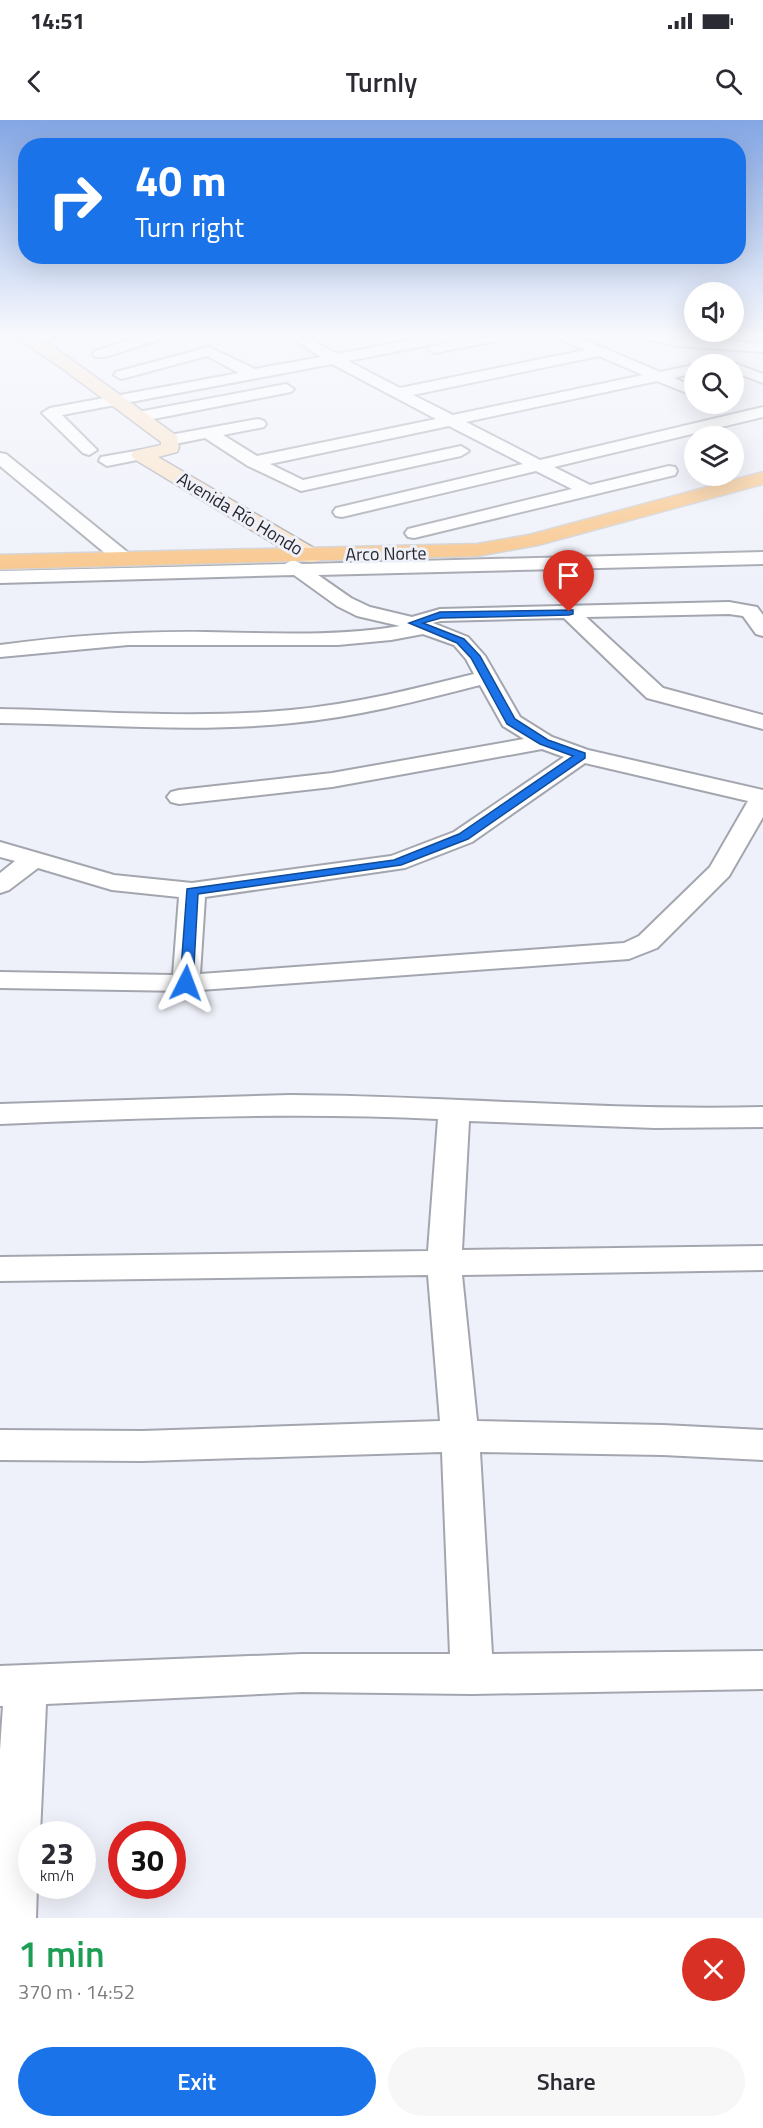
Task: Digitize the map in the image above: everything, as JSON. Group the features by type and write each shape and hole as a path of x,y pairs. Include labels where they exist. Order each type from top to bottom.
{"main road":[{"name":"Avenida Río Hondo","path":"141,455 170,448 170,440 142,420"},
{"name":"Avenida Río Hondo","path":"141,455 296,560"},
{"name":"Arco Norte","path":"0,562 124,559 296,560 452,552 500,547 542,538 763,478"}],"street":[{"path":"56,420 89,450"},
{"path":"254,462 459,420"},
{"path":"342,512 730,420"},
{"path":"454,421 586,490"},
{"path":"170,440 258,423"},
{"path":"208,433 254,462 301,486 461,451"},
{"path":"107,461 141,455"},
{"path":"0,458 124,559"},
{"path":"414,533 669,471"},
{"path":"0,577 296,560 763,558"},
{"path":"0,980 186,983 629,951 648,942 720,871 762,797 581,755 544,742 511,721 475,656 461,641 420,625 364,612 344,602 296,560"},
{"path":"0,651 28,647 170,639 330,640 388,635 420,625 440,615 743,609 750,611 763,630"},
{"path":"569,612 655,693 763,722"},
{"path":"0,716 175,720 330,712 396,700 487,676"},
{"path":"179,797 332,780 544,742"},
{"path":"0,849 112,882 192,891 396,863 463,837 581,755"},
{"path":"0,885 34,859"},
{"path":"186,983 192,891"},
{"path":"0,1114 233,1105 454,1109 600,1119 763,1116"},
{"path":"454,1109 444,1263 460,1436 472,1674"},
{"path":"0,1269 763,1258"},
{"path":"0,1445 142,1446 460,1436 663,1440 763,1445"},
{"path":"12,1918 13,1685 302,1672 472,1674 763,1670"}],"route":[{"path":"186,983 192,891 396,863 463,837 581,755 544,742 511,721 475,656 461,641 413,623 429,616 440,615 569,612"}]}
